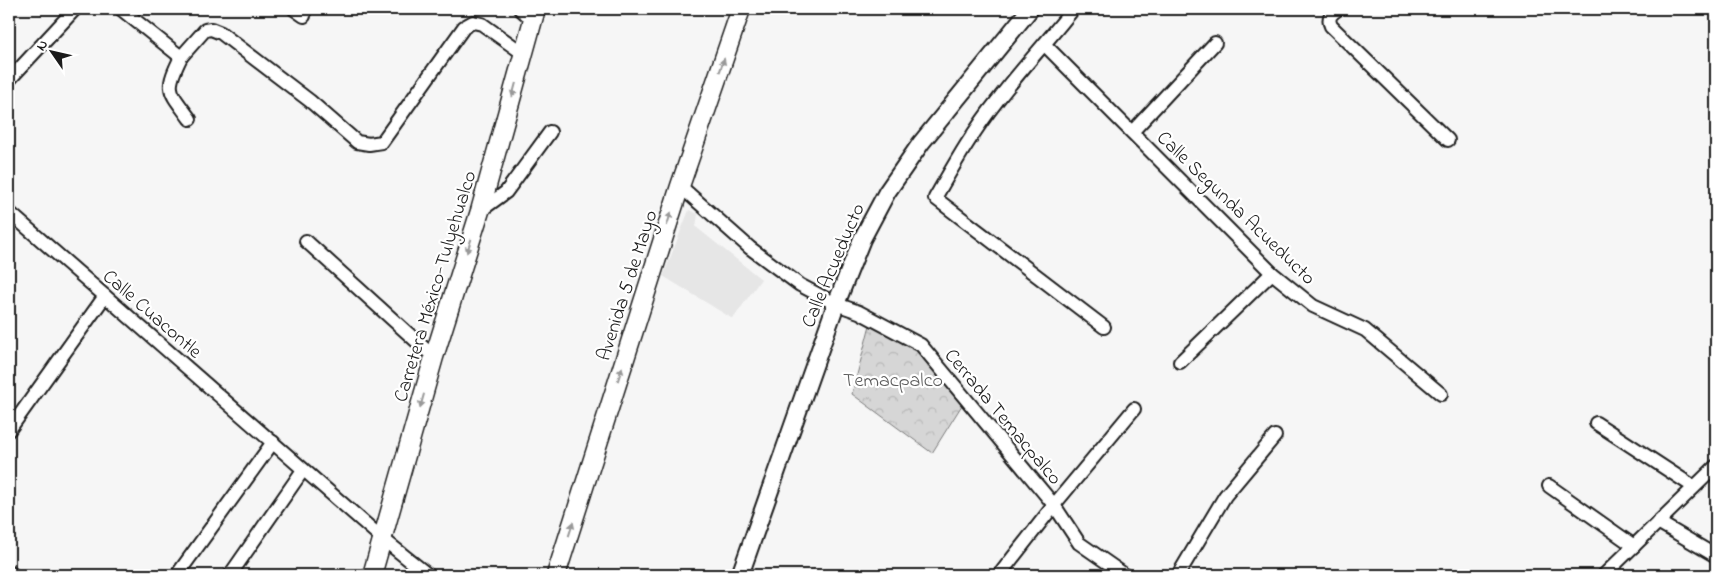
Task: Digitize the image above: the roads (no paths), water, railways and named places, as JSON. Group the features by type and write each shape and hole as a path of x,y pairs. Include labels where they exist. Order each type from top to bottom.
{"main road":[{"name":"Avenida 5 de Mayo","path":"556,575 680,186 741,9"},
{"name":"Carretera México-Tulyehualco","path":"372,575 434,357 480,211 524,54 529,12"}],"street":[{"path":"9,80 75,9"},
{"path":"124,9 181,58"},
{"name":"Calle Acueducto","path":"740,575 836,304 862,239 887,192 921,143 1030,9"},
{"path":"1073,9 1045,46 997,100 962,150 935,198 1104,327"},
{"path":"1338,9 1330,15 1331,26 1448,140"},
{"path":"190,119 171,93 170,83 181,58 205,30 211,29 221,34 310,101 357,142 369,144 382,142 464,27 474,22 482,24 524,54"},
{"path":"1132,132 1215,43"},
{"name":"Calle Segunda Acueducto","path":"1045,46 1272,273 1313,306 1365,330 1440,394"},
{"path":"480,211 506,192 550,132"},
{"name":"Cerrada Temacpalco","path":"680,186 757,253 800,285 836,304 859,312 921,345 1054,505 1086,549 1125,575"},
{"name":"Calle Cuacontle","path":"9,212 383,539 428,575"},
{"path":"306,241 434,357"},
{"path":"1180,362 1272,273"},
{"path":"9,430 13,414 105,296"},
{"path":"1000,574 1054,505 1134,409"},
{"path":"1596,423 1694,487"},
{"path":"1178,575 1225,496 1275,436"},
{"path":"177,575 273,442"},
{"path":"1604,575 1715,469"},
{"path":"230,575 304,470"},
{"path":"1549,486 1634,546"},
{"path":"1658,522 1716,556"},
{"path":"9,572 13,575"}],"park label":[{"name":"Temacpalco","path":"893,379"}]}
